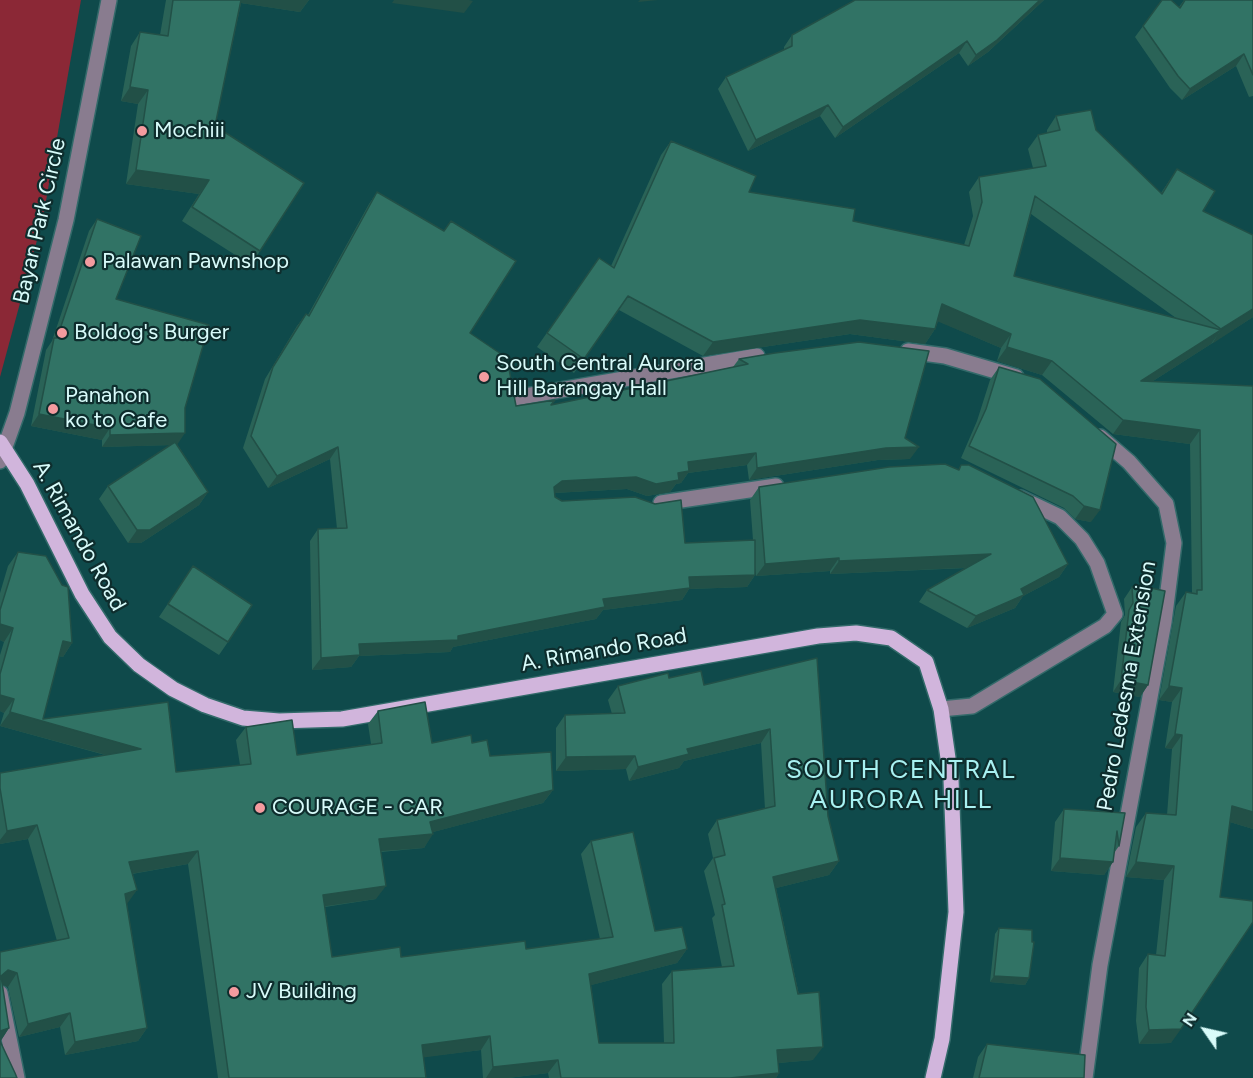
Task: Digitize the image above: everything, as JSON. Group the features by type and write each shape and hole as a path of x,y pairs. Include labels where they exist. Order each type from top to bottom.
{"main road":[{"name":"A. Rimando Road","path":"1,451 27,484 82,594 110,637 139,665 173,689 205,705 243,718 279,721 342,719 818,636 856,633 891,638 926,662 941,709 951,779 956,912 942,1039 933,1078"}],"street":[{"name":"Bayan Park Circle","path":"1,451 17,413 66,220 109,0"},
{"path":"898,350 945,356 1036,383"},
{"path":"514,398 776,353"},
{"name":"Pedro Ledesma Extension","path":"1085,1078 1100,965 1164,622 1174,543 1166,504 1129,462 1087,426"},
{"path":"646,506 787,484"},
{"path":"941,709 972,706 1105,626 1115,614 1097,563 1082,539 1060,517 1004,490"},
{"path":"0,993 16,1078"}],"shaded area":[{"path":"0,0 81,0 43,218 0,377"}],"building":[{"path":"173,0 241,0 215,126 304,183 260,251 192,207 209,180 136,170 148,90 130,87 140,32 168,36"},
{"path":"855,0 1040,0 997,40 976,55 967,41 843,127 828,105 756,140 726,77 792,46 792,35"},
{"path":"1162,0 1171,0 1180,8 1185,0 1253,0 1253,75 1244,54 1190,89 1178,76 1143,26"},
{"path":"1091,110 1096,130 1162,194 1177,169 1215,191 1203,211 1253,235 1253,309 1221,329 1035,196 1014,276 1221,330 1141,381 1253,386 1253,812 1232,806 1220,897 1253,901 1253,922 1181,1029 1149,1030 1146,1007 1148,954 1165,956 1174,866 1136,862 1146,813 1176,815 1182,735 1175,734 1182,688 1169,686 1186,592 1197,594 1197,590 1202,590 1200,430 1123,420 1052,361 1007,347 1011,334 942,304 935,329 860,320 713,342 628,296 584,359 547,333 599,258 614,268 671,141 756,176 749,192 855,209 853,221 969,246 982,202 979,177 1046,166 1038,135 1060,130 1056,116"},
{"path":"377,192 444,231 451,221 516,261 470,333 507,358 516,406 555,400 551,405 748,364 739,359 859,342 929,351 905,438 919,447 886,448 757,468 756,453 688,462 689,471 678,473 679,480 656,484 636,477 562,481 554,487 555,497 562,501 635,497 655,504 681,500 685,543 755,540 755,575 689,577 690,588 603,599 605,607 458,636 458,640 359,644 360,655 321,658 318,529 347,528 338,447 277,476 251,436 273,367 306,314 309,316"},
{"path":"97,219 141,236 116,299 209,325 185,408 185,433 110,435 110,428 39,414 54,338 57,338"},
{"path":"999,367 1040,379 1116,444 1100,510 1084,506 1073,496 969,446 986,409"},
{"path":"175,442 208,492 150,530 137,530 108,486"},
{"path":"945,464 959,470 961,465 969,465 1033,497 1068,564 1021,589 1024,595 976,616 927,590 991,554 839,561 839,558 765,564 759,487 889,467"},
{"path":"18,552 46,556 62,585 68,587 72,643 63,641 43,719 168,702 176,772 251,764 246,727 292,720 297,755 382,743 378,711 425,702 432,743 471,735 472,743 487,740 490,756 551,752 553,790 430,822 433,834 379,839 386,886 323,895 332,957 400,947 401,957 525,941 526,949 613,937 591,841 633,832 655,931 682,927 687,949 589,974 599,1043 674,1043 672,971 734,966 722,905 725,904 714,858 725,855 717,820 775,806 770,729 687,749 689,754 638,767 635,756 566,757 565,715 625,713 618,686 668,673 669,678 701,671 704,685 817,658 828,816 839,861 773,877 798,994 819,992 823,1047 777,1050 779,1073 730,1078 561,1078 558,1060 493,1067 490,1036 422,1045 426,1078 229,1078 198,851 129,862 137,890 125,894 147,1028 75,1042 70,1013 28,1024 17,973 8,970 1,976 9,1028 0,1031 0,952 69,938 37,825 7,831 0,773 141,749 10,712 14,699 0,695 0,674 13,628 0,624 0,610"},
{"path":"193,566 252,605 228,642 168,604"},
{"path":"1141,586 1165,591 1148,685 1121,680 1129,610 1133,603 1132,587 1141,589"},
{"path":"1064,809 1125,813 1119,846 1117,831 1113,862 1060,858"},
{"path":"999,928 1032,930 1032,942 1034,942 1029,978 994,976"},
{"path":"0,1041 15,1073 17,1078 0,1078"},
{"path":"987,1044 1085,1055 1084,1078 979,1078"}],"place":[{"name":"Mochiii","path":"142,131"},
{"name":"Palawan Pawnshop","path":"90,262"},
{"name":"Boldog's Burger","path":"62,333"},
{"name":"South Central Aurora Hill Barangay Hall","path":"484,377"},
{"name":"Panahon ko to Cafe","path":"53,409"},
{"name":"COURAGE - CAR","path":"260,808"},
{"name":"JV Building","path":"234,992"}],"district":[{"name":"SOUTH CENTRAL AURORA HILL","path":"901,785"}]}
